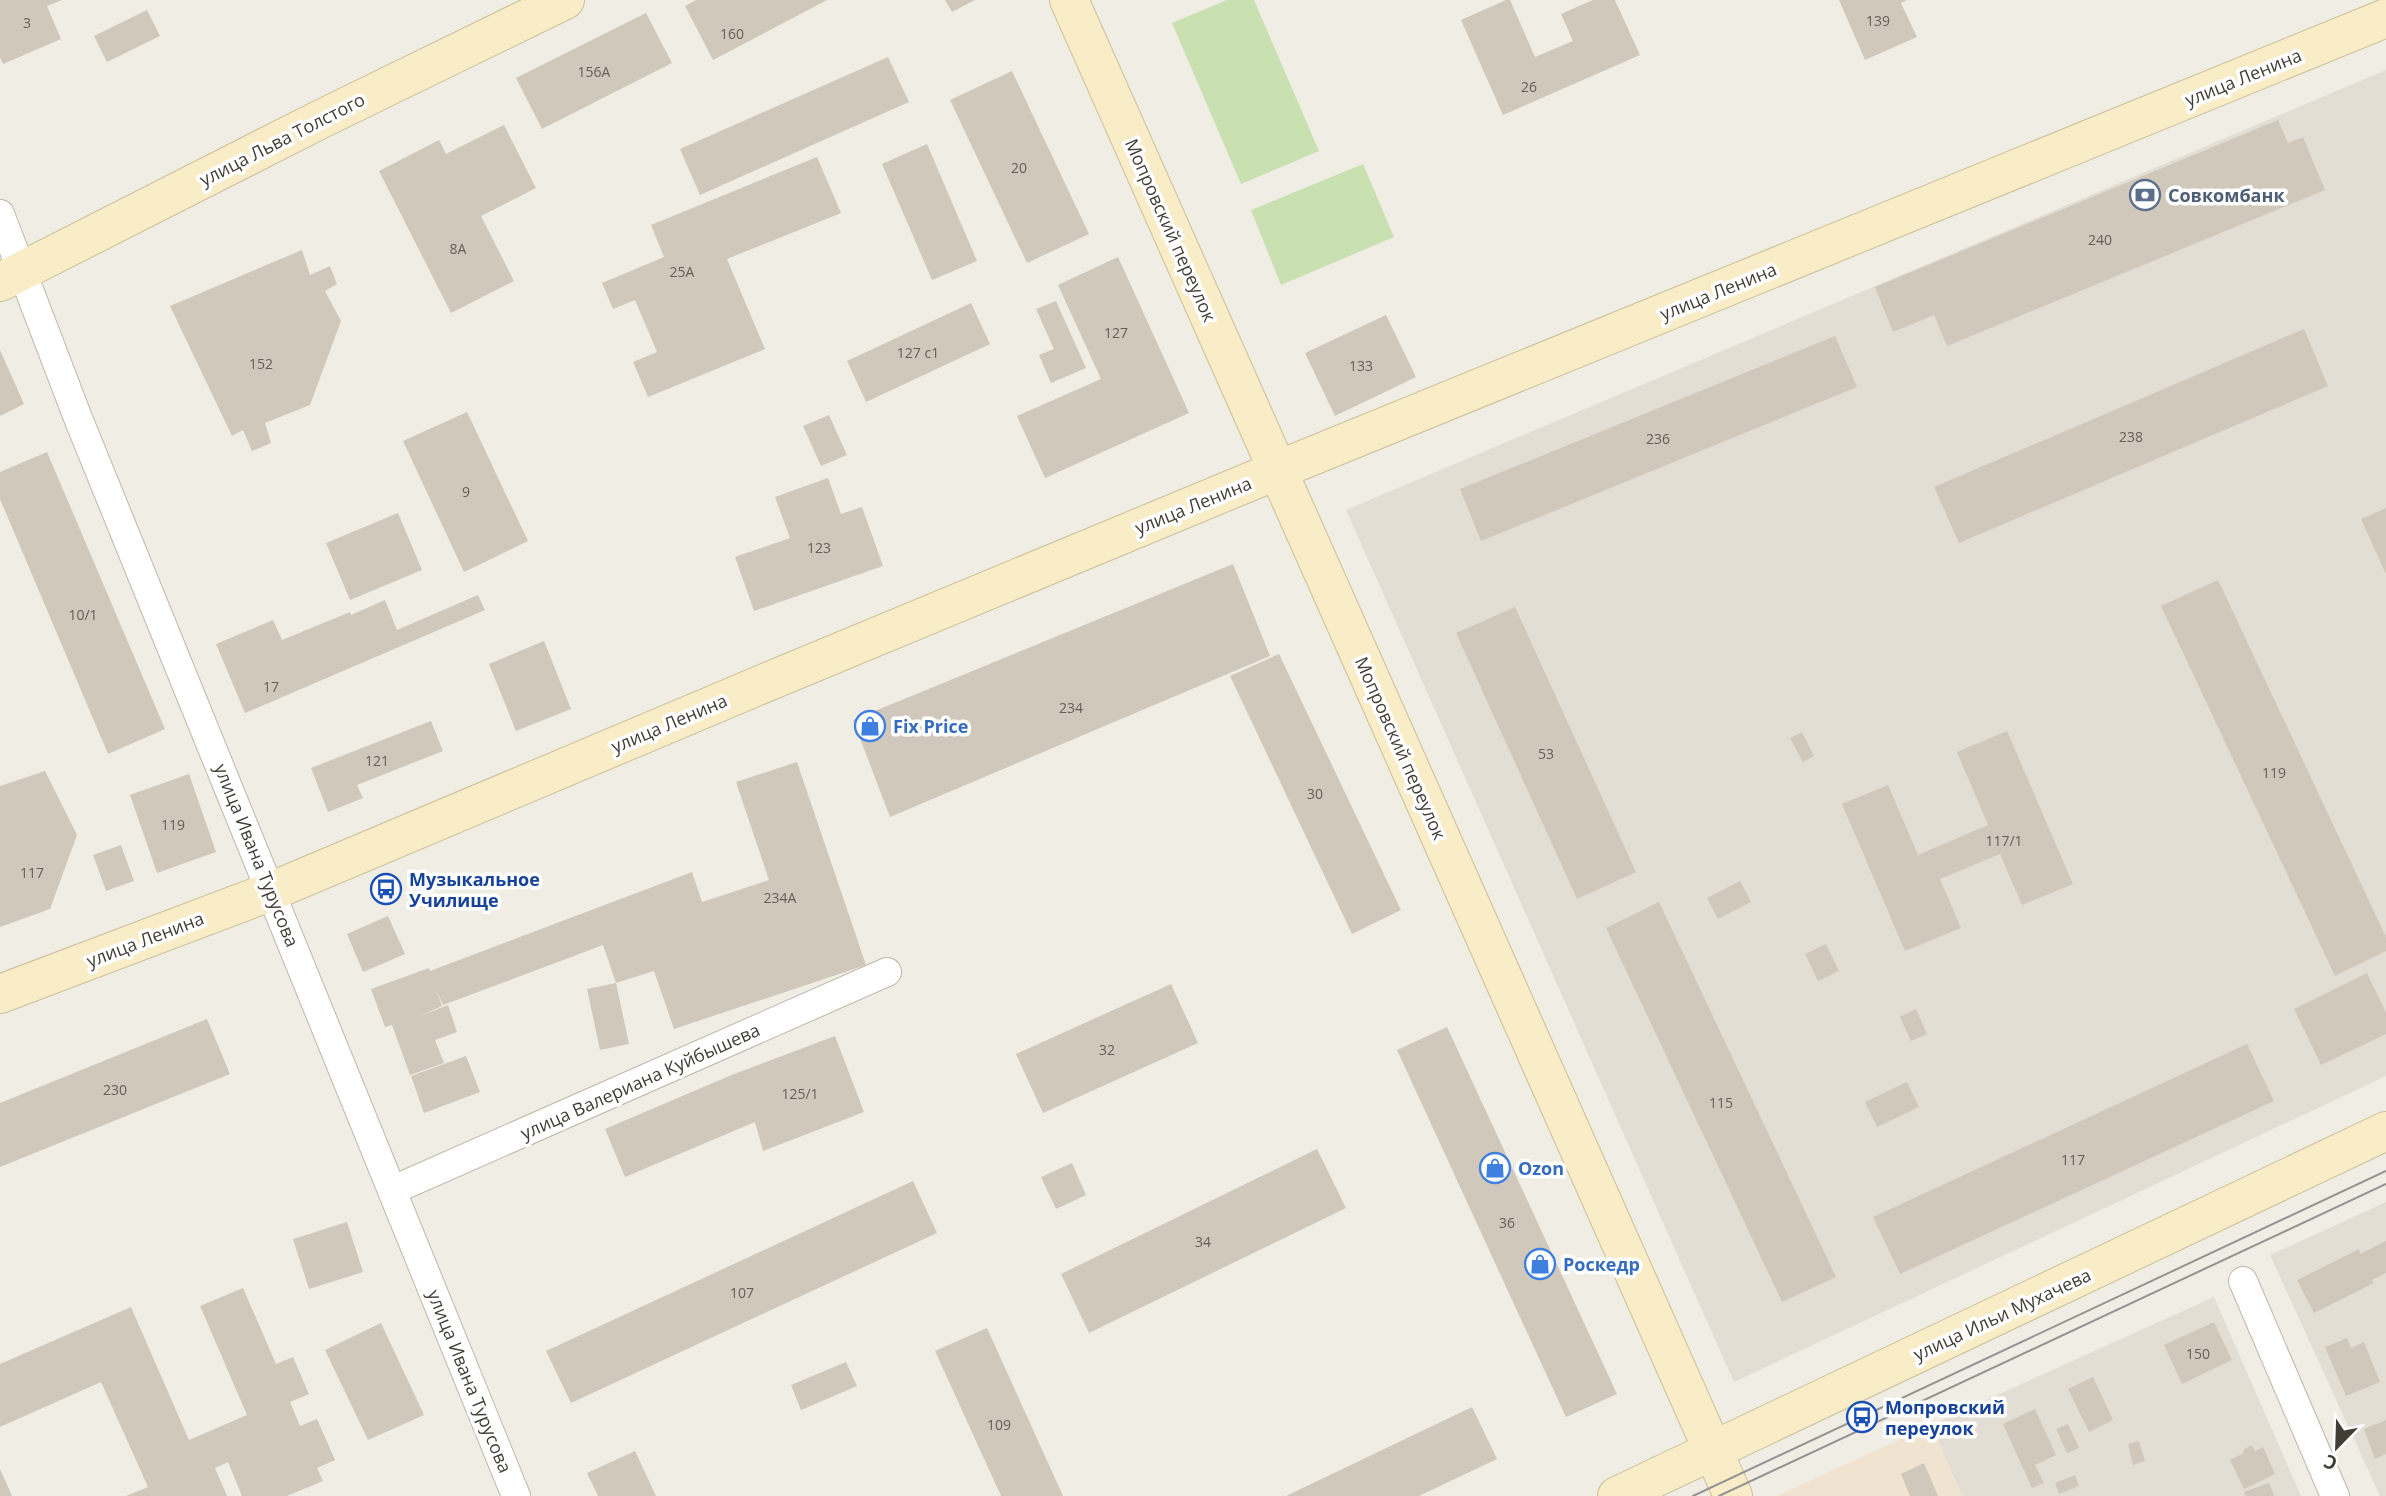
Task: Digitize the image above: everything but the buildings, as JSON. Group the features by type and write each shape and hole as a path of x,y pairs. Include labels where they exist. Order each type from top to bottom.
{"street":[{"name":"улица Льва Толстого","path":"11,277 319,120 565,0"},
{"name":"Мопровский переулок","path":"1069,0 1733,1496"},
{"name":"улица Ленина","path":"0,994 272,891 1278,470 2386,18"},
{"name":"улица Ивана Турусова","path":"0,214 11,277 78,418 516,1496"},
{"name":"улица Валериана Куйбышева","path":"393,1190 887,972"},
{"name":"улица Ильи Мухачева","path":"1617,1496 2386,1131"},
{"path":"2243,1281 2335,1496"}],"shaded area":[{"path":"2386,70 2386,1076 1734,1382 1346,510"},
{"path":"2386,1202 2386,1496 2380,1496 2270,1255"},
{"path":"2214,1297 2301,1496 1962,1496 1931,1425"},
{"path":"1931,1425 1962,1496 1777,1496"}],"green space":[{"path":"1227,0 1254,0 1319,151 1241,184 1172,23"},
{"path":"1363,164 1394,237 1281,285 1251,210"}],"tram line":[{"path":"1693,1496 2386,1171"},
{"path":"1719,1496 2386,1184"}],"place":[{"name":"Совкомбанк","path":"2145,195"},
{"name":"Fix Price","path":"870,726"},
{"name":"Музыкальное Училище","path":"386,889"},
{"name":"Ozon","path":"1495,1168"},
{"name":"Роскедр","path":"1540,1264"},
{"name":"Мопровский переулок","path":"1862,1417"}]}
